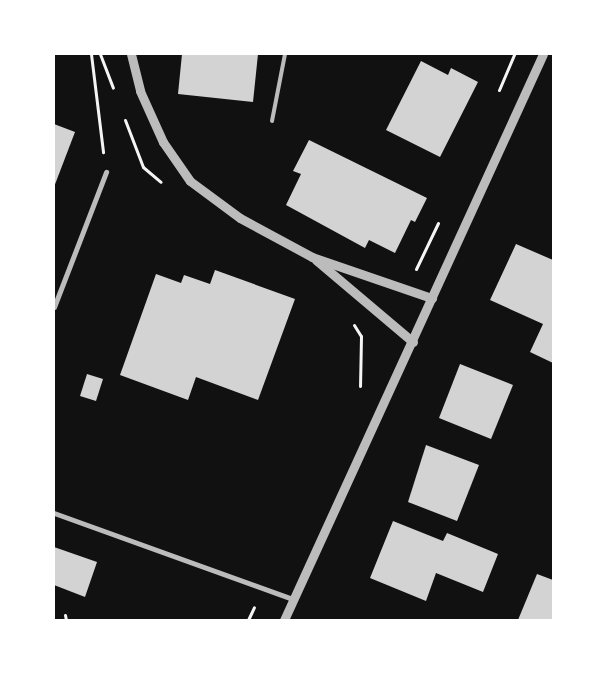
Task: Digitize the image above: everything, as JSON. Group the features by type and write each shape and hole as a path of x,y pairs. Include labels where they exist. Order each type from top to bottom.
{"street":[{"path":"131,54 140,91 163,142 190,181 240,218 312,257 432,298"},
{"path":"284,620 413,342 543,54"},
{"path":"54,307 106,172"},
{"path":"312,257 413,342"},
{"path":"54,513 293,600"}],"lane":[{"path":"272,121 285,54"}],"path":[{"path":"91,54 106,172"},
{"path":"248,620 256,603"},
{"path":"65,615 66,620"}],"building":[{"path":"182,54 258,54 253,102 178,94"},
{"path":"421,61 448,75 451,68 478,82 440,157 386,130"},
{"path":"54,124 75,132 54,187"},
{"path":"309,140 427,198 415,222 411,220 395,253 369,240 365,248 286,205 301,174 293,171"},
{"path":"516,244 553,260 553,363 530,352 543,324 490,300"},
{"path":"215,270 295,299 258,400 196,377 188,400 120,375 156,274 181,283 184,275 210,284"},
{"path":"460,364 513,385 491,439 439,418"},
{"path":"87,374 103,379 96,401 80,396"},
{"path":"426,445 479,465 457,521 408,502"},
{"path":"393,521 443,541 447,533 498,554 483,592 436,573 426,601 370,578"},
{"path":"54,547 97,562 85,597 54,585"},
{"path":"537,574 553,580 553,620 518,620"}]}
